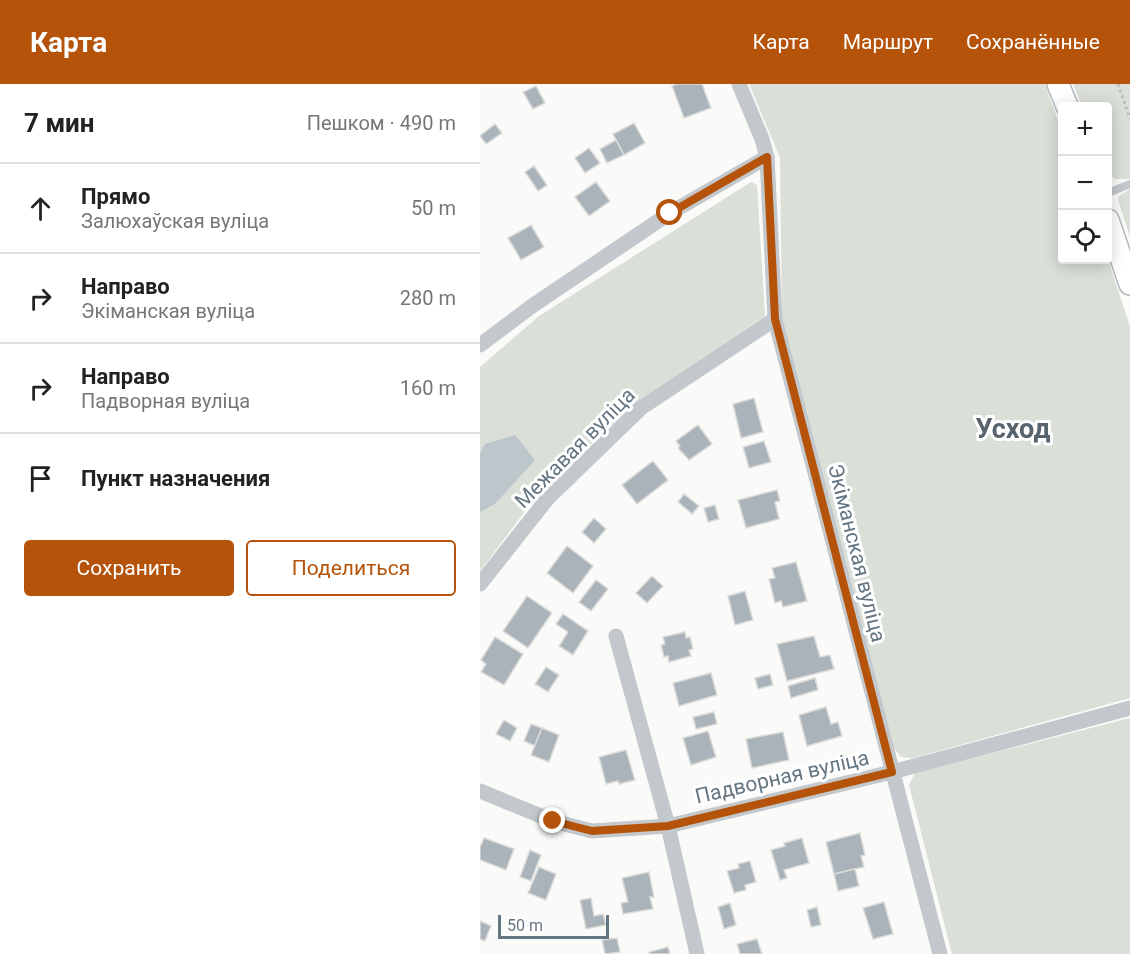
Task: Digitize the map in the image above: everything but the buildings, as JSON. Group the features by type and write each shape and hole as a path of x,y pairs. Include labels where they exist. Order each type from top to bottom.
{"main road":[{"path":"1058,84 1065,102"},
{"path":"1112,234 1130,284"}],"street":[{"name":"Экіманская вуліца","path":"739,84 767,157 775,319 940,954"},
{"path":"480,345 532,306 670,213 767,157"},
{"name":"Межавая вуліца","path":"480,584 548,498 641,408 775,319"},
{"path":"616,636 668,826 697,954"},
{"name":"Падворная вуліца","path":"480,791 553,821 592,831 668,826 892,772 1130,708"}],"lane":[{"path":"1112,192 1130,184"}],"path":[{"path":"1118,84 1130,119"}],"shaded area":[{"path":"749,84 1045,84 1058,121 1058,264 1110,264 1130,327 1130,698 913,758 901,757 894,748 782,317 780,158"},
{"path":"1073,84 1130,84 1130,179 1115,179 1112,176 1112,102 1080,102"},
{"path":"751,182 757,185 765,316 637,402 541,490 480,571 480,367 539,316"},
{"path":"1130,189 1130,237 1118,200 1119,196"},
{"path":"515,435 535,460 495,504 480,512 480,453 485,444"},
{"path":"1130,718 1130,954 952,954 909,785 915,773"}],"district":[{"name":"Усход","path":"1013,429"}],"route":[{"path":"553,821 592,831 668,826 892,772 775,319 767,157 670,213"}]}
